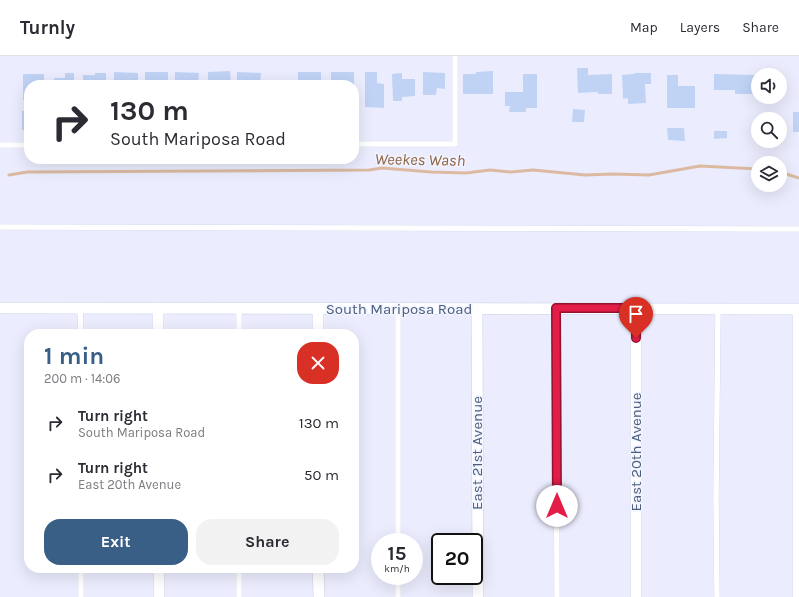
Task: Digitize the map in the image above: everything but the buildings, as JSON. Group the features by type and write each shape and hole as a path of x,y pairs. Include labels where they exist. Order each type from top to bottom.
{"street":[{"name":"South Mariposa Road","path":"0,308 798,309 798,597"},
{"path":"158,308 158,329"},
{"name":"East 20th Avenue","path":"636,308 636,597"},
{"path":"318,309 318,329"},
{"name":"East 21st Avenue","path":"477,309 478,597"},
{"path":"159,573 159,597"},
{"path":"318,573 318,597"}],"lane":[{"path":"359,144 455,144 455,56"},
{"path":"0,145 24,145"},
{"path":"0,227 799,229"},
{"path":"556,308 557,597"},
{"path":"717,597 716,497 718,308"},
{"path":"80,309 80,329"},
{"path":"239,309 239,329"},
{"path":"398,309 398,533"},
{"path":"81,573 81,597"},
{"path":"239,573 239,597"},
{"path":"398,585 398,597"}],"waterway":[{"name":"Weekes Wash","path":"9,175 27,172 369,170 382,168 466,173 490,170 511,172 533,170 585,175 649,175 700,166 751,169"},
{"name":"Weekes Wash","path":"787,174 799,178"}],"route":[{"path":"557,506 556,308 636,308 636,338"}]}
